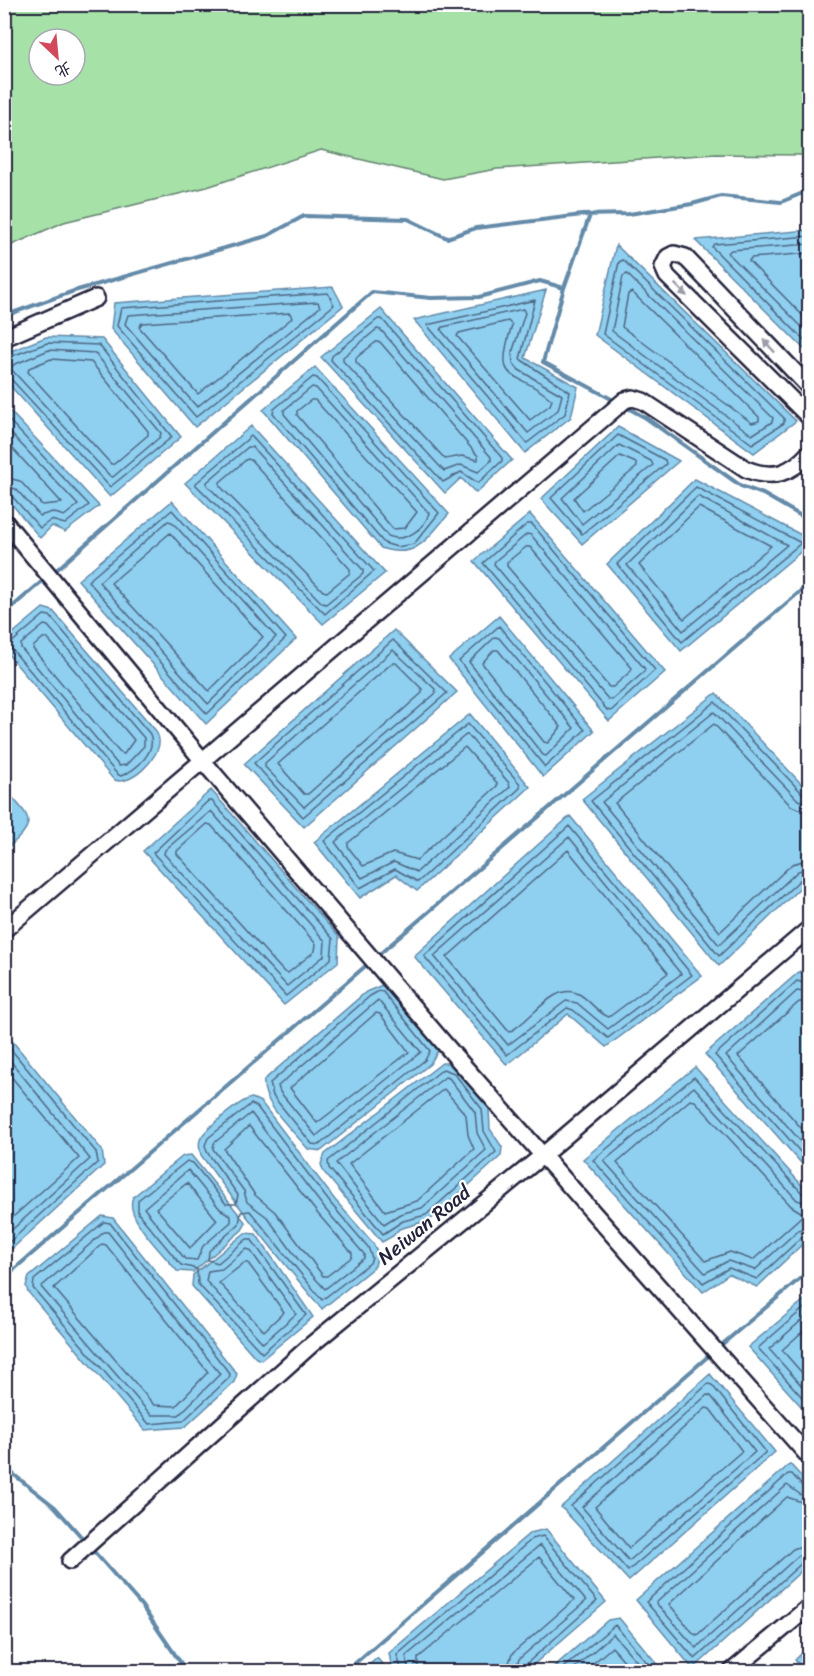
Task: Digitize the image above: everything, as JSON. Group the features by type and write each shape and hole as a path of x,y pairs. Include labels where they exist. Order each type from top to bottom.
{"street":[{"path":"810,388 685,256 674,254 668,257 663,267 667,276 810,418"},
{"path":"4,338 96,298"},
{"path":"4,930 625,400 633,398 643,401 746,469 762,476 775,475 799,465 810,452"},
{"path":"4,521 203,761 542,1156 810,1458"},
{"name":"Neiwan Road","path":"70,1561 311,1346 542,1156 810,928"},
{"path":"731,1671 810,1606"}],"green space":[{"path":"5,4 809,5 809,152 803,155 716,154 497,169 443,179 321,150 207,187 64,222 5,248"}],"water":[{"path":"810,230 809,354 695,240"},
{"path":"616,245 796,421 754,453 595,335"},
{"path":"333,287 343,306 195,427 111,329 114,303"},
{"path":"546,290 525,358 578,387 571,417 525,453 414,320"},
{"path":"381,309 512,460 476,493 461,478 445,493 321,357"},
{"path":"46,337 102,339 181,437 110,497 5,380 6,353"},
{"path":"315,367 449,514 420,545 413,549 393,551 381,548 263,410"},
{"path":"5,406 99,506 65,532 52,526 40,538 5,496"},
{"path":"251,426 385,573 323,624 185,483"},
{"path":"618,427 679,461 582,544 541,499"},
{"path":"695,479 809,539 809,545 681,651 607,564"},
{"path":"172,501 296,639 206,724 78,580"},
{"path":"530,514 665,672 609,721 474,561"},
{"path":"43,608 53,611 156,731 159,740 155,755 135,776 120,781 113,779 6,652 6,639"},
{"path":"499,616 594,731 543,777 449,659"},
{"path":"394,630 457,692 304,827 244,764"},
{"path":"716,693 810,793 809,879 719,966 582,799"},
{"path":"470,714 530,787 417,891 396,875 360,898 314,842"},
{"path":"5,789 26,814 28,820 23,833 5,850"},
{"path":"211,790 339,937 338,962 284,1005 143,851"},
{"path":"570,816 702,976 606,1047 568,1014 507,1065 414,956"},
{"path":"800,971 810,982 809,1172 705,1054"},
{"path":"382,985 439,1049 430,1064 321,1151 308,1149 273,1108 264,1089 264,1080 366,992"},
{"path":"4,1031 102,1150 104,1165 5,1255"},
{"path":"442,1063 450,1063 459,1069 489,1108 490,1129 502,1147 501,1156 430,1220 399,1229 393,1236 382,1242 323,1171 321,1164 325,1154"},
{"path":"695,1067 809,1193 809,1238 757,1287 729,1274 703,1292 583,1159"},
{"path":"252,1098 261,1102 335,1200 373,1243 378,1253 375,1266 322,1309 201,1155 199,1142 208,1129 232,1109"},
{"path":"191,1155 246,1223 242,1230 193,1272 177,1271 139,1225 131,1205 133,1197 183,1156"},
{"path":"102,1216 113,1218 237,1374 234,1382 185,1427 145,1430 28,1292 26,1286 29,1277"},
{"path":"245,1233 256,1234 313,1317 261,1360 256,1358 192,1286 193,1275"},
{"path":"809,1296 809,1415 748,1347"},
{"path":"710,1374 775,1452 629,1581 561,1507"},
{"path":"790,1464 809,1485 809,1564 693,1669 636,1600"},
{"path":"546,1529 606,1602 526,1671 398,1671 391,1664 389,1653 530,1533"},
{"path":"619,1618 663,1671 549,1671 608,1620"},
{"path":"809,1646 809,1671 804,1671 795,1660"},
{"path":"377,1658 388,1671 362,1671"}],"waterway":[{"path":"4,316 74,291 267,236 304,216 408,219 447,238 476,228 582,215 629,214 692,204 721,196 781,202 810,190"},
{"path":"590,215 564,288 543,362 617,402"},
{"path":"53,573 372,292 431,298 479,297 540,281 564,288"},
{"path":"624,406 646,418 741,486 763,494 810,521"},
{"path":"4,614 47,577"},
{"path":"375,958 810,583"},
{"path":"4,1278 369,963"},
{"path":"719,1347 810,1270"},
{"path":"345,1672 713,1352"},
{"path":"4,1460 13,1474 55,1507 85,1541"},
{"path":"90,1547 141,1605 187,1672"}]}
